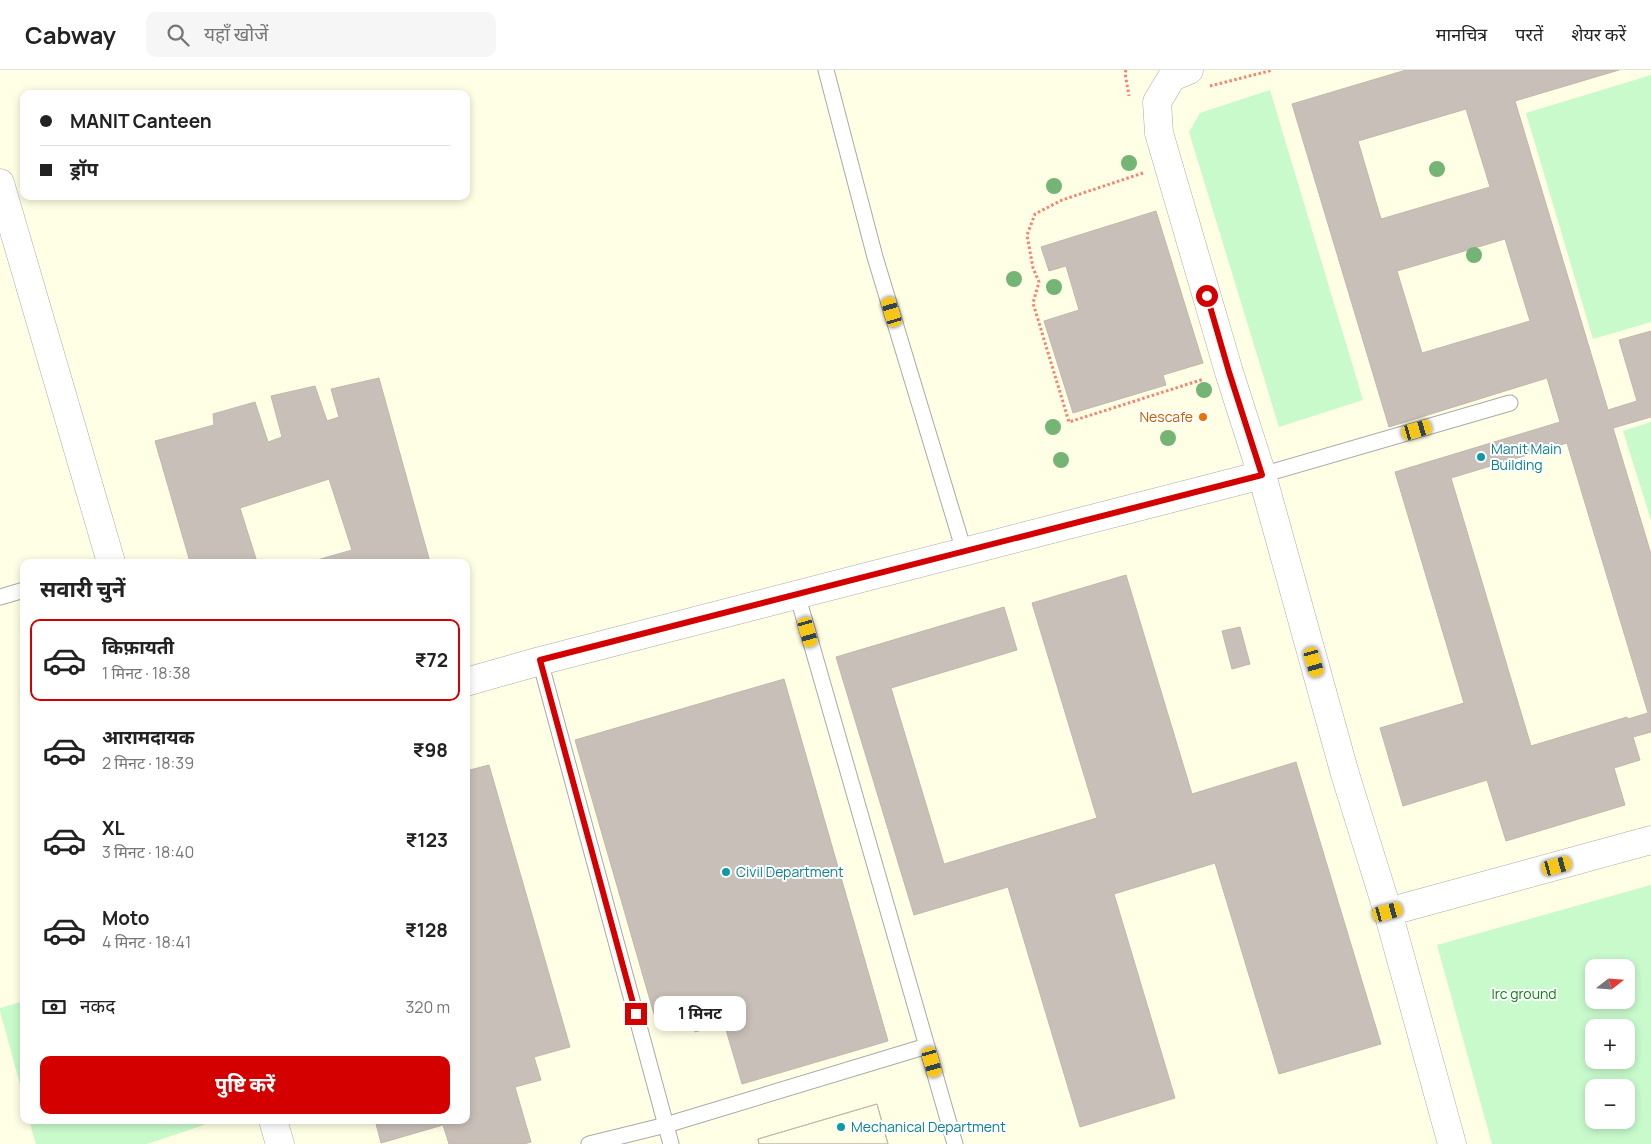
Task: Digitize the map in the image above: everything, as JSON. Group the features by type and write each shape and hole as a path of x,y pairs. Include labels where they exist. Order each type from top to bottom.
{"street":[{"path":"1196,79 1172,77 1157,102 1159,133 1229,372 1262,475 1345,774 1388,912 1452,1144"},
{"path":"0,183 110,559"},
{"path":"470,681 540,660 1262,475"},
{"path":"1388,912 1651,840"},
{"path":"274,1124 280,1144"}],"lane":[{"path":"826,70 875,257 964,551"},
{"path":"1262,475 1510,403"},
{"path":"0,597 20,591"},
{"path":"797,594 955,1144"},
{"path":"540,660 672,1144"},
{"path":"588,1144 666,1125 927,1046"}],"path":[{"path":"1196,79 1273,70"},
{"path":"1168,165 1062,200 1035,214 1027,235 1033,268 1039,282 1032,303 1069,422 1229,372"}],"shaded area":[{"path":"0,70 1651,70 1651,1144 0,1144"}],"green space":[{"path":"1651,75 1651,322 1593,339 1526,113"},
{"path":"1270,90 1363,400 1279,427 1189,132 1200,113"},
{"path":"1651,422 1651,520 1623,431"},
{"name":"lrc ground","path":"1651,885 1651,1144 1492,1144 1437,945"},
{"path":"20,1002 20,1084 0,1011 0,1008"},
{"path":"30,1124 204,1125 147,1144 36,1144"}],"building":[{"name":"Manit Main Building","path":"1406,70 1619,70 1515,101 1608,410 1637,401 1619,340 1651,331 1651,417 1613,428 1651,554 1651,732 1633,737 1640,760 1614,768 1625,805 1506,841 1487,780 1403,806 1380,728 1464,703 1395,472 1560,422 1547,378 1389,427 1292,104","holes":["1466,109 1490,187 1381,219 1358,141","1505,239 1530,321 1422,353 1397,271","1567,443 1648,713 1628,719 1627,717 1531,746 1451,478"]},
{"path":"1156,211 1203,363 1163,375 1166,385 1073,413 1044,321 1079,310 1066,266 1049,271 1041,247"},
{"path":"379,378 429,559 320,559 352,550 329,479 240,508 256,559 189,559 155,441 214,425 213,414 255,402 268,442 282,437 271,396 315,386 327,421 339,417 331,389"},
{"path":"1126,575 1192,794 1296,762 1381,1044 1279,1074 1215,863 1114,894 1175,1098 1080,1127 1008,887 914,915 836,657 1004,607 1017,650 891,688 944,864 1097,818 1032,603"},
{"path":"1240,627 1250,664 1232,669 1222,631"},
{"name":"Civil Department","path":"784,679 888,1041 742,1084 724,1023 695,1032 687,1004 654,1014 575,740"},
{"path":"489,765 570,1047 534,1057 541,1080 515,1087 531,1142 524,1144 449,1144 443,1125 381,1143 376,1124 470,1124 470,770"},
{"name":"Mechanical Department","path":"877,1104 888,1144 759,1144 758,1139"},
{"name":"Mechanical Department","path":"877,1104 888,1144 759,1144 758,1139"}],"place":[{"name":"Nescafe","path":"1203,417"},
{"name":"Manit Main Building","path":"1481,457"},
{"name":"Civil Department","path":"726,872"},
{"name":"Mechanical Department","path":"841,1127"}],"route":[{"path":"636,1014 540,660 1262,475 1207,296"}]}
